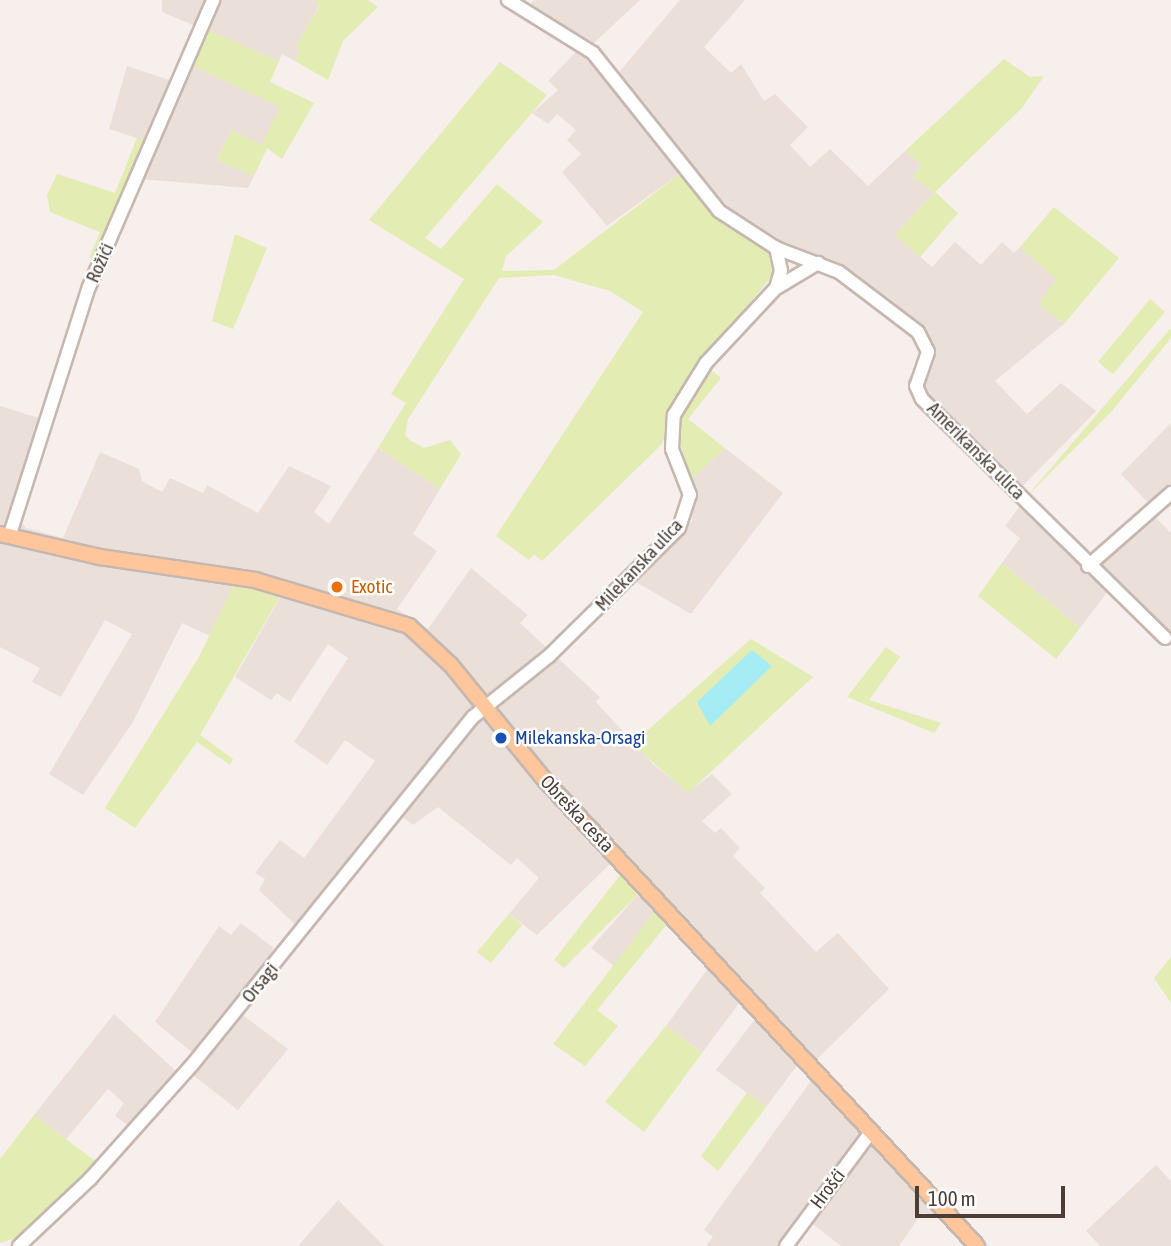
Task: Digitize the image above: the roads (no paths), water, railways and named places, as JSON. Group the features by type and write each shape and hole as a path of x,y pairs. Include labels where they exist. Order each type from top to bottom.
{"main road":[{"name":"Obreška cesta","path":"5,534 100,557 255,580 387,616 435,649 977,1246"}],"street":[{"name":"Rožići","path":"5,534 89,287 212,0"},
{"name":"Amerikanska ulica","path":"508,0 593,53 711,204 776,248 819,262 889,306 924,339 928,352 916,386 922,399 1088,566 1165,638"},
{"path":"776,248 781,271 776,288"},
{"name":"Milekanska ulica","path":"485,707 549,656 684,520 690,495 671,432 680,400 776,288 819,262"},
{"path":"1088,566 1171,492"},
{"name":"Orsagi","path":"19,1246 71,1199 192,1065 429,767 485,707"},
{"name":"Hrošći","path":"786,1246 871,1132"}],"water":[{"path":"752,650 772,666 710,726 697,702"}],"place":[{"name":"Exotic","path":"337,587"},
{"name":"Milekanska-Orsagi","path":"501,738"}]}
